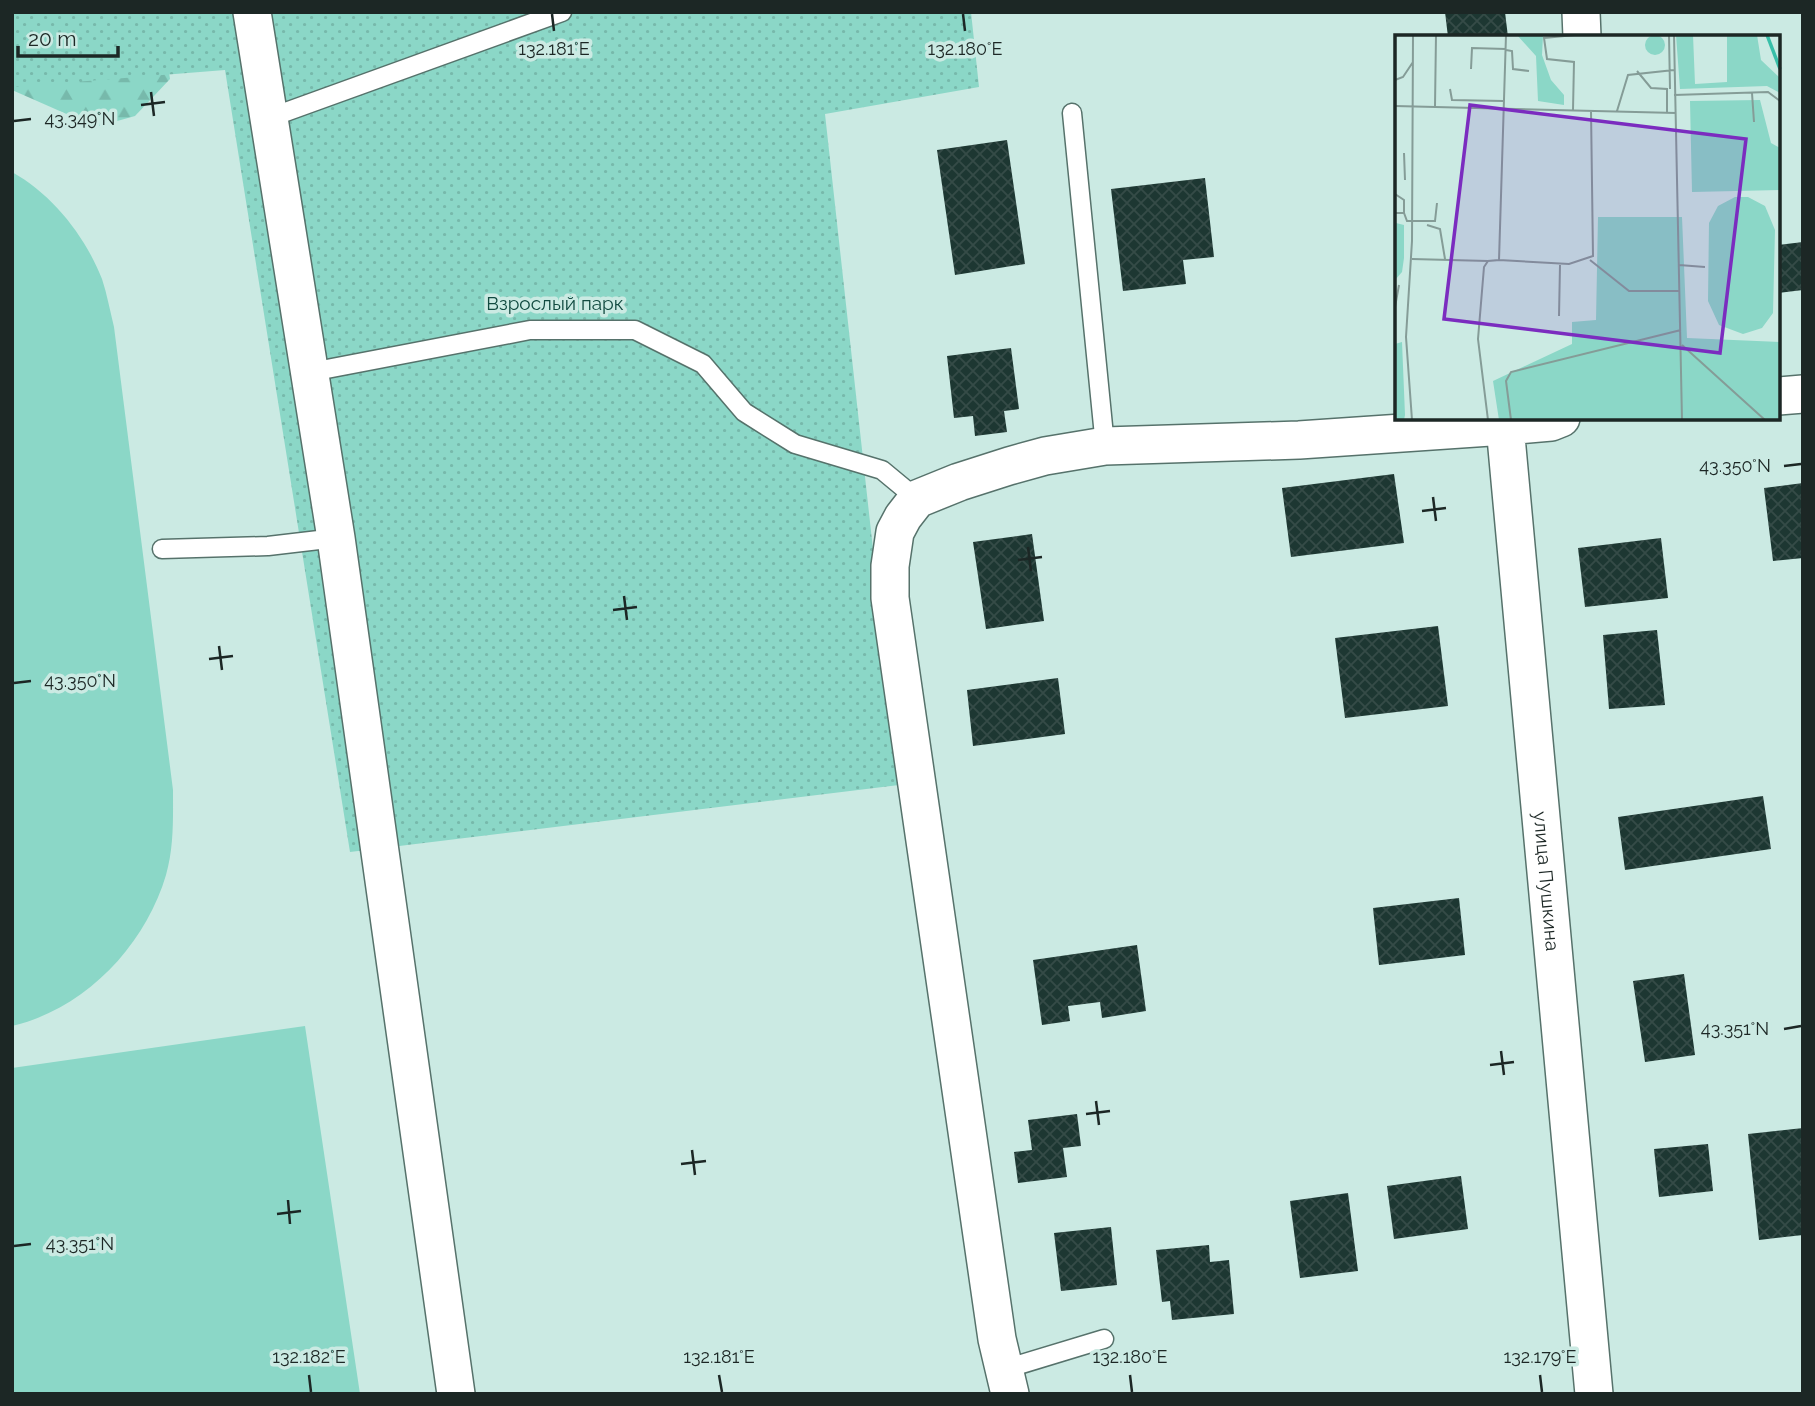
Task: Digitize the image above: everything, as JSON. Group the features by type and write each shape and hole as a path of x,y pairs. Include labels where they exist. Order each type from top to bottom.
{"street":[{"path":"1581,12 1582,35"},
{"path":"247,16 269,118 311,372 456,1394"},
{"path":"1780,396 1803,394"},
{"path":"1007,1382 997,1339 890,598 890,566 895,532 903,517 916,499 959,482 1045,456 1105,446 1299,440 1556,420"},
{"name":"улица Пушкина","path":"1505,426 1594,1394"}],"lane":[{"path":"269,118 562,12"},
{"path":"1072,113 1105,446"},
{"path":"311,372 530,330 635,330 703,364 744,411 795,444 882,470 916,499"},
{"path":"162,549 268,546 336,538"},
{"path":"1007,1382 1104,1339"}],"green space":[{"name":"Взрослый парк","path":"12,12 971,12 979,87 825,114 899,785 350,852 225,70 12,87"},
{"path":"12,36 166,53 170,79 135,116 96,127 12,90"},
{"path":"12,172 41,192 77,232 95,263 107,297 114,327 173,790 173,812 172,843 166,875 143,926 127,949 108,971 64,1005 39,1018 12,1026"},
{"path":"305,1026 360,1394 12,1394 12,1068"}],"building":[{"path":"1445,12 1505,12 1508,35 1448,35"},
{"path":"1007,140 1025,264 955,275 937,150"},
{"path":"1205,178 1214,257 1183,260 1186,284 1123,291 1111,189"},
{"path":"1803,242 1803,290 1780,293 1780,245"},
{"path":"1011,348 1019,409 1004,411 1007,432 975,436 973,416 954,418 947,356"},
{"path":"1394,474 1404,543 1291,557 1282,488"},
{"path":"1803,483 1803,558 1773,561 1764,488"},
{"path":"1032,534 1044,621 986,629 973,542"},
{"path":"1661,538 1668,598 1585,607 1578,548"},
{"path":"1438,626 1448,706 1345,718 1335,638"},
{"path":"1657,630 1665,705 1609,709 1603,635"},
{"path":"1058,678 1065,734 973,746 967,690"},
{"path":"1763,796 1771,849 1625,870 1618,817"},
{"path":"1459,898 1465,955 1379,965 1373,908"},
{"path":"1137,945 1146,1011 1102,1018 1100,1002 1068,1006 1070,1021 1042,1025 1033,960"},
{"path":"1684,974 1695,1055 1645,1062 1633,981"},
{"path":"1077,1114 1081,1146 1063,1148 1067,1177 1018,1183 1014,1152 1032,1150 1028,1120"},
{"path":"1803,1128 1803,1235 1759,1240 1748,1134"},
{"path":"1708,1144 1713,1191 1659,1197 1654,1149"},
{"path":"1461,1176 1468,1229 1394,1239 1387,1186"},
{"path":"1348,1193 1358,1271 1300,1278 1290,1201"},
{"path":"1111,1227 1117,1285 1061,1291 1054,1233"},
{"path":"1209,1245 1210,1262 1229,1260 1234,1314 1172,1320 1170,1301 1162,1302 1156,1250"}]}
